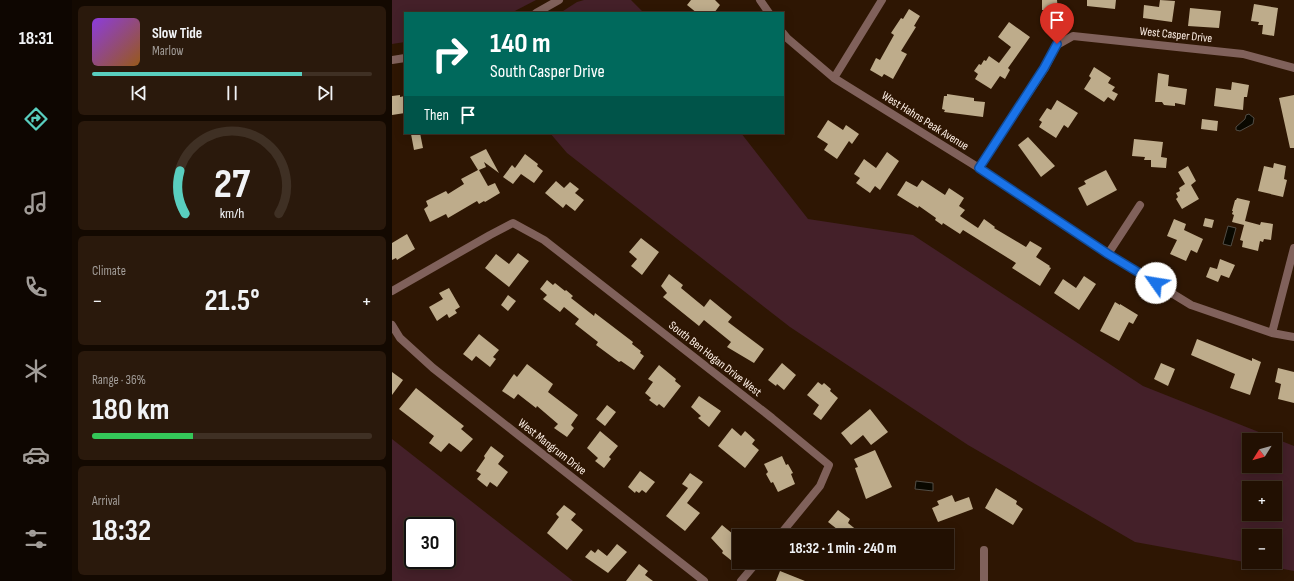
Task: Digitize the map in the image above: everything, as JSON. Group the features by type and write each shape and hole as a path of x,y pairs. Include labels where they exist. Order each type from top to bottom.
{"street":[{"path":"538,12 559,0"},
{"path":"760,0 768,12"},
{"path":"834,78 882,0"},
{"name":"West Hahns Peak Avenue","path":"784,35 786,38 834,78 979,168 1108,254 1191,305 1272,333 1294,337"},
{"name":"West Casper Drive","path":"979,168 1044,68 1057,44 1073,36 1243,54 1294,68"},
{"path":"392,60 404,58"},
{"path":"1108,254 1140,205"},
{"name":"South Ben Hogan Drive West","path":"392,291 513,223 544,240 772,418 829,465 820,486 785,529"},
{"path":"1272,333 1294,248"},
{"name":"West Mangrum Drive","path":"392,325 400,338 433,368 704,581"},
{"path":"984,550 984,581"},
{"path":"741,581 751,569"}],"shaded area":[{"path":"392,0 536,0 513,12 404,12 404,42 392,44"},
{"path":"584,0 631,0 643,12 562,12 577,2"},
{"path":"1249,114 1254,118 1253,124 1240,131 1236,130 1236,127 1245,119 1246,115"},
{"path":"551,134 742,134 808,219 913,235 1143,386 1261,433 1242,433 1242,473 1282,473 1282,441 1294,446 1294,571 1282,569 1282,529 1242,529 1242,562 1135,542 968,445 790,327 567,153"},
{"path":"1228,226 1236,228 1231,246 1223,244"},
{"path":"392,439 573,581 392,581"},
{"path":"916,481 933,483 933,491 915,489"}],"building":[{"path":"691,0 715,0 720,5 715,12 696,12 687,5"},
{"path":"1042,0 1057,0 1058,10 1042,10"},
{"path":"1087,0 1116,0 1115,9 1087,6"},
{"path":"1160,0 1175,1 1172,22 1143,18 1144,5 1159,7"},
{"path":"1254,4 1278,8 1274,36 1262,34 1263,25 1258,25 1259,22 1251,21"},
{"path":"1190,8 1221,11 1219,28 1188,26"},
{"path":"909,9 920,16 914,26 916,27 901,51 907,54 893,79 884,74 882,77 870,70 876,58 880,60 894,35 891,33"},
{"path":"1009,22 1030,37 1008,68 1010,70 1005,79 1000,76 991,89 975,79 978,74 974,71 979,64 981,65 984,60 986,61 989,56 999,63 1011,47 998,37"},
{"path":"1094,67 1111,78 1108,83 1115,87 1112,91 1118,94 1114,101 1108,97 1104,102 1084,89 1091,78 1089,76"},
{"path":"1158,73 1169,75 1168,86 1187,89 1185,105 1175,103 1175,106 1164,105 1162,102 1155,102"},
{"path":"1232,82 1249,85 1247,97 1244,97 1243,110 1214,106 1216,88 1231,90"},
{"path":"947,94 974,98 974,101 985,102 983,117 944,112 945,110 942,109 944,96 947,96"},
{"path":"1294,95 1294,148 1290,148 1279,98"},
{"path":"392,96 404,96 404,113 392,115"},
{"path":"1057,100 1078,113 1068,128 1064,125 1056,138 1039,127 1042,122 1039,120 1047,108 1051,110"},
{"path":"1202,119 1218,121 1217,131 1201,129"},
{"path":"828,120 843,130 846,125 859,134 852,144 849,141 837,159 824,150 828,144 817,137"},
{"path":"411,134 420,134 423,148 414,150"},
{"path":"1028,137 1055,166 1041,177 1018,145"},
{"path":"1134,139 1163,142 1161,157 1167,158 1166,168 1151,167 1151,160 1144,160 1145,157 1132,156"},
{"path":"486,149 499,173 484,162 486,167 479,170 488,186 495,183 500,193 485,202 484,201 479,204 477,201 448,218 446,214 430,222 424,209 428,206 426,201 446,191 448,194 464,184 461,179 478,170 470,157"},
{"path":"887,152 899,161 880,190 875,186 870,193 856,183 860,178 854,174 864,159 876,168"},
{"path":"525,154 538,164 537,166 543,171 534,183 521,174 513,184 503,177 512,165 515,168"},
{"path":"1274,163 1286,166 1284,179 1287,180 1283,197 1258,191 1264,166 1273,168"},
{"path":"1188,166 1196,181 1191,185 1199,199 1182,209 1176,199 1178,197 1176,193 1180,191 1179,188 1185,184 1178,172"},
{"path":"1106,170 1117,190 1087,206 1078,188 1086,184 1084,181"},
{"path":"922,180 945,195 949,188 964,198 959,206 965,210 960,216 978,228 984,219 995,227 994,228 1026,247 1030,241 1042,248 1036,257 1051,268 1040,286 1012,268 1016,263 963,230 960,234 943,223 942,225 935,220 936,218 919,206 918,208 897,195 906,181 917,187"},
{"path":"556,181 564,188 570,182 579,189 575,193 584,200 575,211 566,204 563,208 545,193"},
{"path":"1237,198 1250,201 1245,221 1260,225 1261,222 1273,224 1271,240 1264,239 1263,242 1260,241 1258,251 1242,247 1243,241 1240,240 1244,225 1232,222 1234,215 1232,214 1232,211"},
{"path":"1205,218 1214,220 1212,228 1203,226"},
{"path":"1174,219 1186,224 1184,230 1203,239 1197,253 1191,250 1186,261 1170,254 1177,240 1167,236"},
{"path":"407,234 415,249 397,260 396,258 392,260 392,243"},
{"path":"641,238 659,252 642,275 631,266 637,259 629,252"},
{"path":"518,253 529,261 509,287 485,268 496,254 509,264"},
{"path":"1220,259 1235,265 1229,278 1221,275 1218,282 1206,277 1210,267 1217,269"},
{"path":"669,274 683,285 681,288 704,307 710,299 732,317 728,322 764,349 754,363 727,347 731,342 704,320 699,326 663,297 667,293 661,286"},
{"path":"1084,276 1096,284 1079,310 1054,293 1063,279 1076,288"},
{"path":"547,280 553,285 555,283 565,291 566,290 573,296 571,298 594,316 595,313 633,342 632,344 641,351 640,353 644,356 634,370 621,361 619,362 596,345 598,342 575,324 579,319 564,307 560,312 543,299 547,295 540,289"},
{"path":"449,288 460,307 455,310 457,313 449,318 447,314 437,321 429,307 443,299 439,293"},
{"path":"508,295 516,301 508,311 501,305"},
{"path":"1115,302 1138,315 1133,324 1129,322 1119,341 1100,331"},
{"path":"479,334 499,350 493,357 496,359 490,367 476,356 472,361 463,354"},
{"path":"1197,339 1252,361 1252,358 1261,362 1250,395 1230,388 1235,374 1191,355"},
{"path":"782,363 796,375 784,390 777,384 776,386 768,380"},
{"path":"1161,363 1175,369 1168,386 1154,379"},
{"path":"527,364 553,384 548,392 578,415 571,425 574,428 567,437 554,428 558,424 537,406 536,408 518,394 514,399 502,391 514,374 517,377"},
{"path":"659,365 676,379 675,381 681,386 664,408 659,404 657,406 649,400 651,398 645,393 653,382 648,379"},
{"path":"1278,368 1294,372 1294,403 1278,399 1281,384 1275,382"},
{"path":"392,372 403,380 392,395"},
{"path":"818,382 822,385 824,383 838,398 821,420 813,414 819,405 807,395"},
{"path":"416,388 464,426 461,429 473,439 461,452 449,443 441,452 429,443 434,436 399,409"},
{"path":"699,396 721,411 709,427 698,418 701,416 691,407"},
{"path":"607,405 616,412 605,426 596,419"},
{"path":"870,409 888,432 871,445 863,435 851,445 841,433"},
{"path":"732,428 741,436 745,431 755,440 752,444 759,450 745,468 718,446"},
{"path":"600,431 618,446 609,457 611,459 604,468 595,461 598,458 587,448"},
{"path":"491,446 504,456 498,464 508,472 497,487 490,482 487,487 477,479 481,474 476,471"},
{"path":"875,450 892,487 866,499 855,468 858,467 854,459"},
{"path":"782,456 786,465 788,464 793,473 791,474 795,484 778,492 773,482 771,483 766,474 768,472 764,464"},
{"path":"640,471 655,482 646,493 642,490 639,493 636,491 635,493 628,487"},
{"path":"690,473 703,482 687,503 700,513 685,531 666,516 688,488 682,484"},
{"path":"996,488 1017,501 1016,504 1023,509 1013,525 985,508"},
{"path":"952,495 955,502 969,497 973,509 938,522 932,508 939,505 937,501"},
{"path":"564,505 576,514 571,520 583,530 567,550 547,533 559,517 556,514"},
{"path":"838,510 850,519 848,523 855,529 837,529 828,522"},
{"path":"722,525 732,533 732,561 722,553 723,551 711,538"},
{"path":"617,544 627,552 608,573 585,557 591,550 595,553 598,549 607,556"},
{"path":"639,564 648,571 645,575 653,581 626,581"},
{"path":"780,571 805,581 776,581"}],"route":[{"path":"1057,44 1044,68 979,168 1108,254 1156,283"}]}
